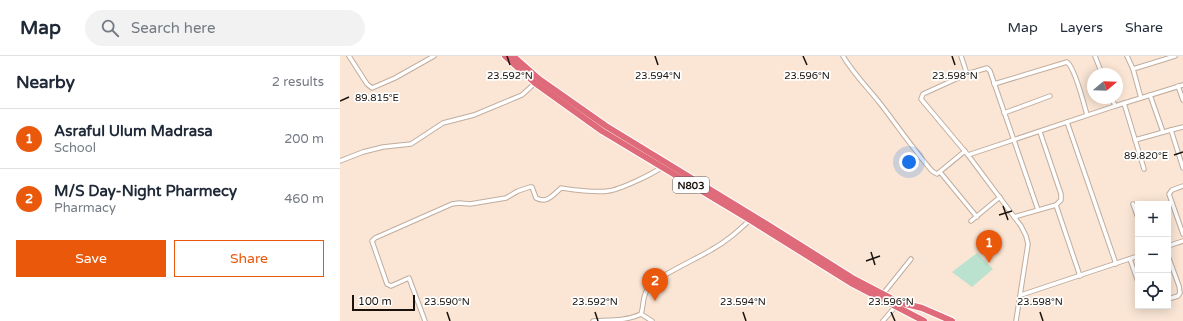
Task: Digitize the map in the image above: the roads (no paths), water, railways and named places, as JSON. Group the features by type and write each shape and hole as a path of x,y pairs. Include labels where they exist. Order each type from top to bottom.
{"highway":[{"name":"N803","path":"505,56 583,114 662,167 701,187"},
{"name":"N803","path":"513,56 537,81"},
{"name":"N803","path":"604,128 885,297 922,308 952,321"},
{"name":"N803","path":"885,297 895,307 924,321"}],"street":[{"path":"349,56 367,84 372,88 395,78 434,56"},
{"path":"842,56 864,86 878,101 904,137 935,174 940,172 965,151"},
{"path":"961,56 967,74"},
{"path":"1096,56 1100,68"},
{"path":"1127,56 1133,69 1141,98"},
{"path":"1133,69 1163,58 1175,56"},
{"path":"994,84 1067,62 1073,70 1087,115"},
{"path":"1016,321 1028,244 1026,236 1000,197 965,151 921,99 923,94 967,74 987,68 990,71 1038,210"},
{"path":"340,161 363,152 383,147 411,144 443,123 474,115 522,95 537,81"},
{"path":"968,155 1183,85"},
{"path":"1178,86 1183,100"},
{"path":"1150,95 1163,132"},
{"path":"1004,113 1050,96"},
{"path":"1124,103 1144,169"},
{"path":"1067,122 1116,264"},
{"path":"1135,140 1183,126"},
{"path":"1171,130 1183,168"},
{"path":"1014,217 1056,205 1061,200 1062,194 1040,132"},
{"path":"425,321 409,278 389,286 387,284 372,241 375,238 452,204 470,204 506,198 518,191 530,187 532,187 536,198 544,200 549,199 561,188 573,190 608,191 648,176 662,167"},
{"path":"940,172 977,216"},
{"path":"1183,186 1172,190 1169,194 1183,234"},
{"path":"972,221 1000,197"},
{"path":"1133,204 1135,210"},
{"path":"1056,205 1080,276"},
{"path":"641,314 647,289 663,276 712,250 735,234 751,217"},
{"path":"1171,245 1183,241"},
{"path":"1021,295 1135,257"},
{"path":"885,297 911,259"},
{"path":"1130,259 1135,273"},
{"path":"1171,264 1179,286 1180,294 1171,298"},
{"path":"884,321 895,307"},
{"path":"593,321 627,320 641,314"},
{"path":"641,314 652,321"}],"place":[{"name":"Asraful Ulum Madrasa","path":"989,263"},
{"name":"M/S Day-Night Pharmecy","path":"655,301"}]}
